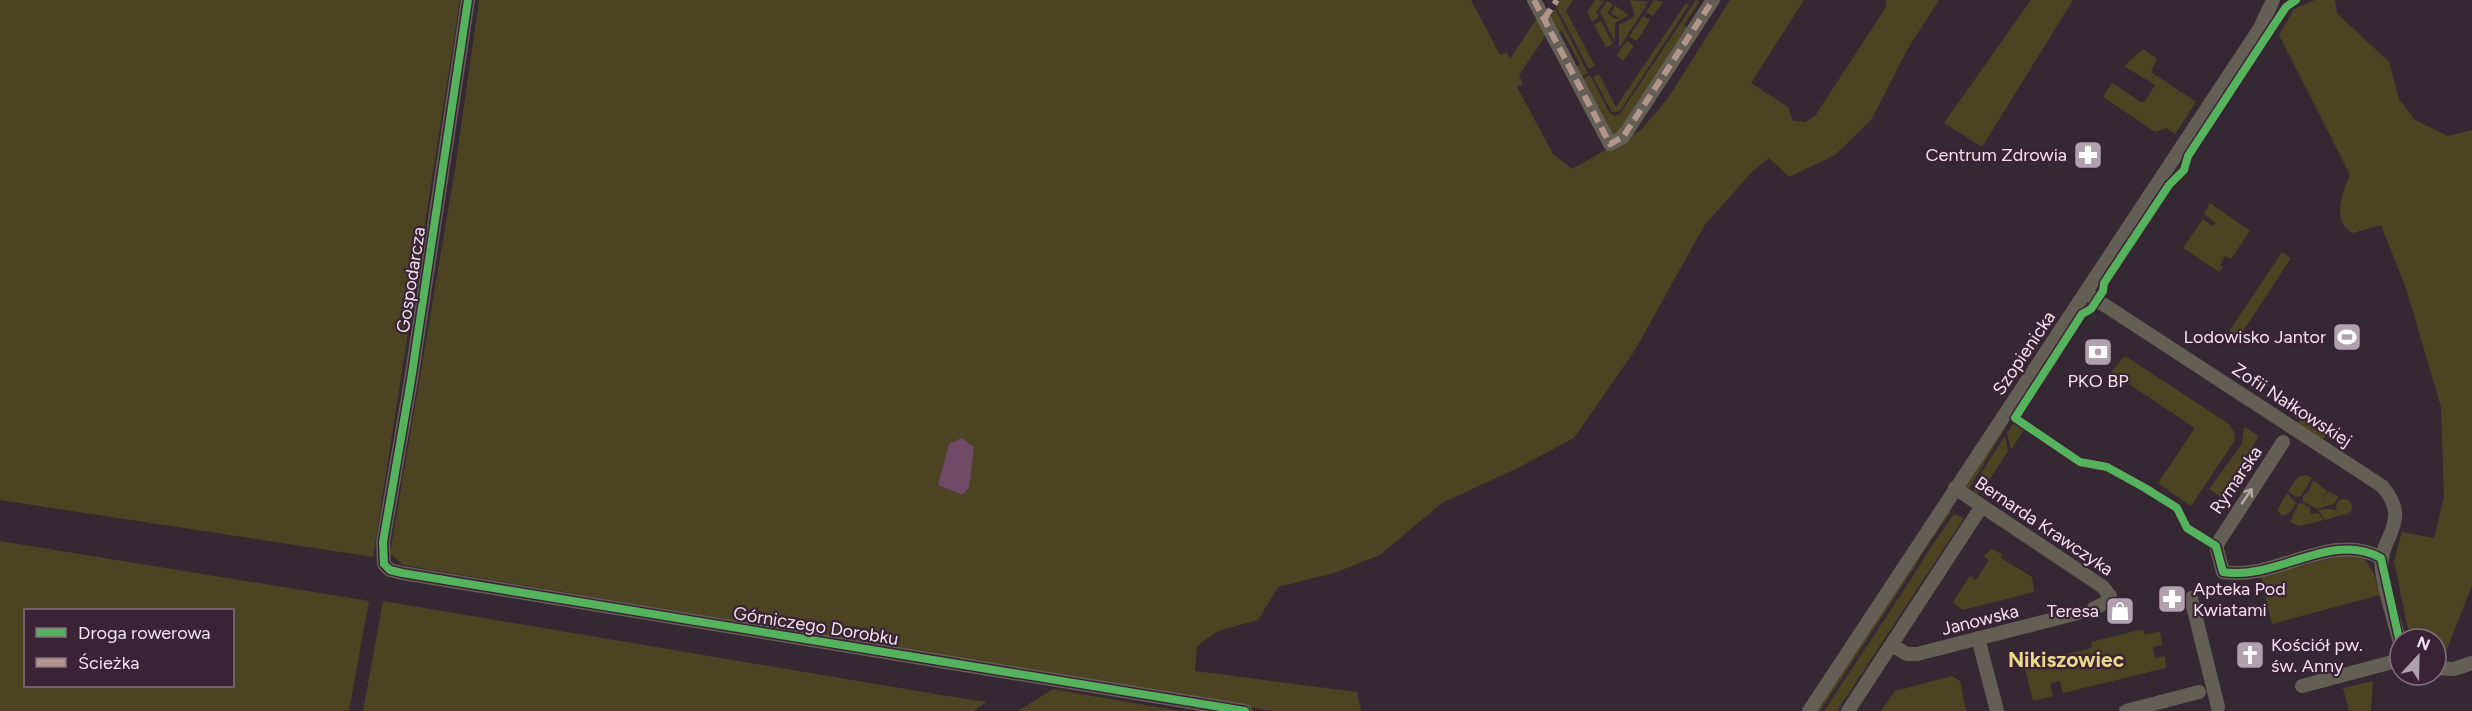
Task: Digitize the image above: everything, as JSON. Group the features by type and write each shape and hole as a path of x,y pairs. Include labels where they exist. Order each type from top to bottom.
{"street":[{"name":"Gospodarcza","path":"384,564 382,542 411,381 468,0"},
{"path":"1534,0 1610,144 1623,137 1713,0"},
{"name":"Szopienicka","path":"2268,14 2272,0"},
{"name":"Szopienicka","path":"1809,711 2268,14 2283,0"},
{"name":"Zofii Nałkowskiej","path":"2086,293 2286,438 2382,486 2394,505 2394,524 2381,558"},
{"name":"Rymarska","path":"2286,438 2216,546 2223,572 2251,572 2343,548 2370,552 2381,558"},
{"name":"Bernarda Krawczyka","path":"1955,488 2092,579 2110,596 2105,604 2093,609"},
{"name":"Janowska","path":"1848,711 1982,506"},
{"path":"2381,558 2396,627"},
{"name":"Górniczego Dorobku","path":"384,564 390,570 402,573 1245,711"},
{"path":"2191,598 2206,691 2218,707"},
{"name":"Janowska","path":"1892,645 1912,655 2079,613"},
{"path":"1978,638 1997,711"},
{"path":"2302,686 2388,663"},
{"path":"2448,669 2472,663"},
{"path":"2126,711 2206,691"}],"shaded area":[{"path":"0,0 460,0 373,557 0,500"},
{"path":"479,0 1471,0 1500,55 1507,52 1510,59 1537,18 1546,35 1519,75 1523,84 1517,87 1553,154 1572,169 1641,130 1668,98 1730,0 1804,0 1751,83 1788,107 1793,121 1805,122 1815,116 1886,7 1886,0 1939,0 1907,50 1872,119 1835,155 1789,177 1769,158 1752,172 1704,226 1635,350 1574,438 1520,467 1442,503 1380,555 1337,572 1278,587 1258,620 1218,631 1197,646 1195,671 1357,692 1361,711 1272,711 403,565 390,553 455,169","holes":["962,438 974,447 962,495 938,485"]},
{"path":"1560,0 1573,0 1566,11 1595,66 1589,69 1556,6"},
{"path":"1595,0 1604,1 1596,12 1599,17 1592,21 1587,12"},
{"path":"1630,0 1649,2 1645,4 1646,6 1619,48 1619,25 1635,16"},
{"path":"1654,0 1663,2 1653,16 1646,12"},
{"path":"1696,0 1700,1 1684,25 1690,29 1620,134 1613,136 1581,80 1590,75 1609,112 1614,116 1619,115"},
{"path":"2031,0 2073,0 1982,147 1944,123"},
{"path":"2315,0 2335,0 2337,13 2389,62 2399,99 2415,120 2448,136 2472,130 2472,586 2448,646 2448,627 2408,627 2394,561 2402,532 2434,538 2444,497 2441,407 2406,288 2381,225 2353,233 2342,221 2340,206 2350,175 2279,35 2294,9"},
{"path":"1607,1 1613,5 1607,13 1616,19 1619,18 1611,13 1615,6 1629,15 1615,23 1615,42 1600,12"},
{"path":"1686,3 1689,5 1620,111 1612,112 1593,77 1599,74 1616,107"},
{"path":"1555,9 1588,73 1579,78 1574,68 1580,64 1562,31 1556,34 1549,18"},
{"path":"1643,16 1650,20 1637,41 1629,37"},
{"path":"1601,21 1613,44 1606,47 1594,25"},
{"path":"1627,41 1634,46 1623,61 1617,55"},
{"path":"2143,49 2157,59 2151,72 2196,102 2175,134 2166,128 2155,132 2103,97 2112,83 2141,102 2145,101 2155,85 2124,66"},
{"path":"2210,203 2250,231 2231,259 2225,256 2220,265 2223,267 2219,272 2183,248 2203,219 2213,226 2216,223 2204,214"},
{"path":"2282,252 2291,258 2238,339 2228,333"},
{"path":"2125,356 2229,424 2234,432 2235,440 2191,506 2158,483 2195,428 2111,372"},
{"path":"2301,418 2327,435 2323,439 2298,423"},
{"path":"2010,420 1968,490 1966,484 2005,421"},
{"path":"2014,423 2024,430 2011,450 2007,433"},
{"path":"2244,427 2259,436 2221,497 2209,489 2242,444"},
{"path":"2005,436 2008,451 1982,491 1977,494 1973,491 1978,478"},
{"path":"962,438 974,447 969,488 962,495 938,485 949,444"},
{"path":"2307,475 2312,478 2301,496 2296,497 2288,491 2298,477"},
{"path":"2313,480 2327,491 2321,500 2328,492 2339,496 2335,503 2318,509 2303,502 2303,496 2309,491"},
{"path":"2287,493 2296,503 2289,513 2282,516 2277,510"},
{"path":"2344,499 2350,501 2352,507 2350,513 2344,515 2338,513 2336,507 2338,501"},
{"path":"2302,503 2310,508 2311,514 2318,513 2324,520 2300,526 2290,522 2298,504"},
{"path":"1947,510 1951,512 1820,711 1815,711"},
{"path":"2318,510 2335,510 2341,515 2325,520"},
{"path":"1954,514 1964,518 1837,711 1824,711 1930,549"},
{"path":"0,541 369,601 349,711 0,711"},
{"path":"1991,549 2003,554 2001,558 2032,577 2034,592 1962,610 1953,602 1970,576 1976,580 1989,560 1984,556"},
{"path":"2347,554 2365,559 2375,576 2380,595 2272,624 2261,577"},
{"path":"383,601 987,702 973,711 363,711"},
{"path":"2143,629 2145,635 2160,631 2162,645 2153,647 2155,658 2165,656 2166,668 2063,693 2060,681 2050,683 2053,696 2033,701 2024,664 2092,648 2091,642"},
{"path":"1952,676 1960,681 1966,711 1881,711 1895,691"},
{"path":"2373,681 2371,711 2349,711 2343,688"},
{"path":"1053,689 1180,711 1018,711"}],"marked path":[{"path":"1534,0 1610,144 1623,137 1713,0"},
{"path":"1544,19 1557,0"}],"cycle path":[{"path":"468,0 411,380 383,542 384,564 390,570 1245,711"},
{"path":"2296,0 2286,7 2188,156 2184,170 2169,185 2104,283 2103,291 2091,309 2082,314 2015,418 2080,462 2107,467 2177,508 2187,528 2216,546 2223,572 2243,573 2263,570 2323,552 2342,550 2362,551 2381,558 2396,627"}],"place":[{"name":"Centrum Zdrowia","path":"2088,155"},
{"name":"Lodowisko Jantor","path":"2347,337"},
{"name":"PKO BP","path":"2098,352"},
{"name":"Apteka Pod Kwiatami","path":"2172,599"},
{"name":"Teresa","path":"2120,611"},
{"name":"Kościół pw. św. Anny","path":"2250,655"}],"district":[{"name":"Nikiszowiec","path":"2066,660"}]}
